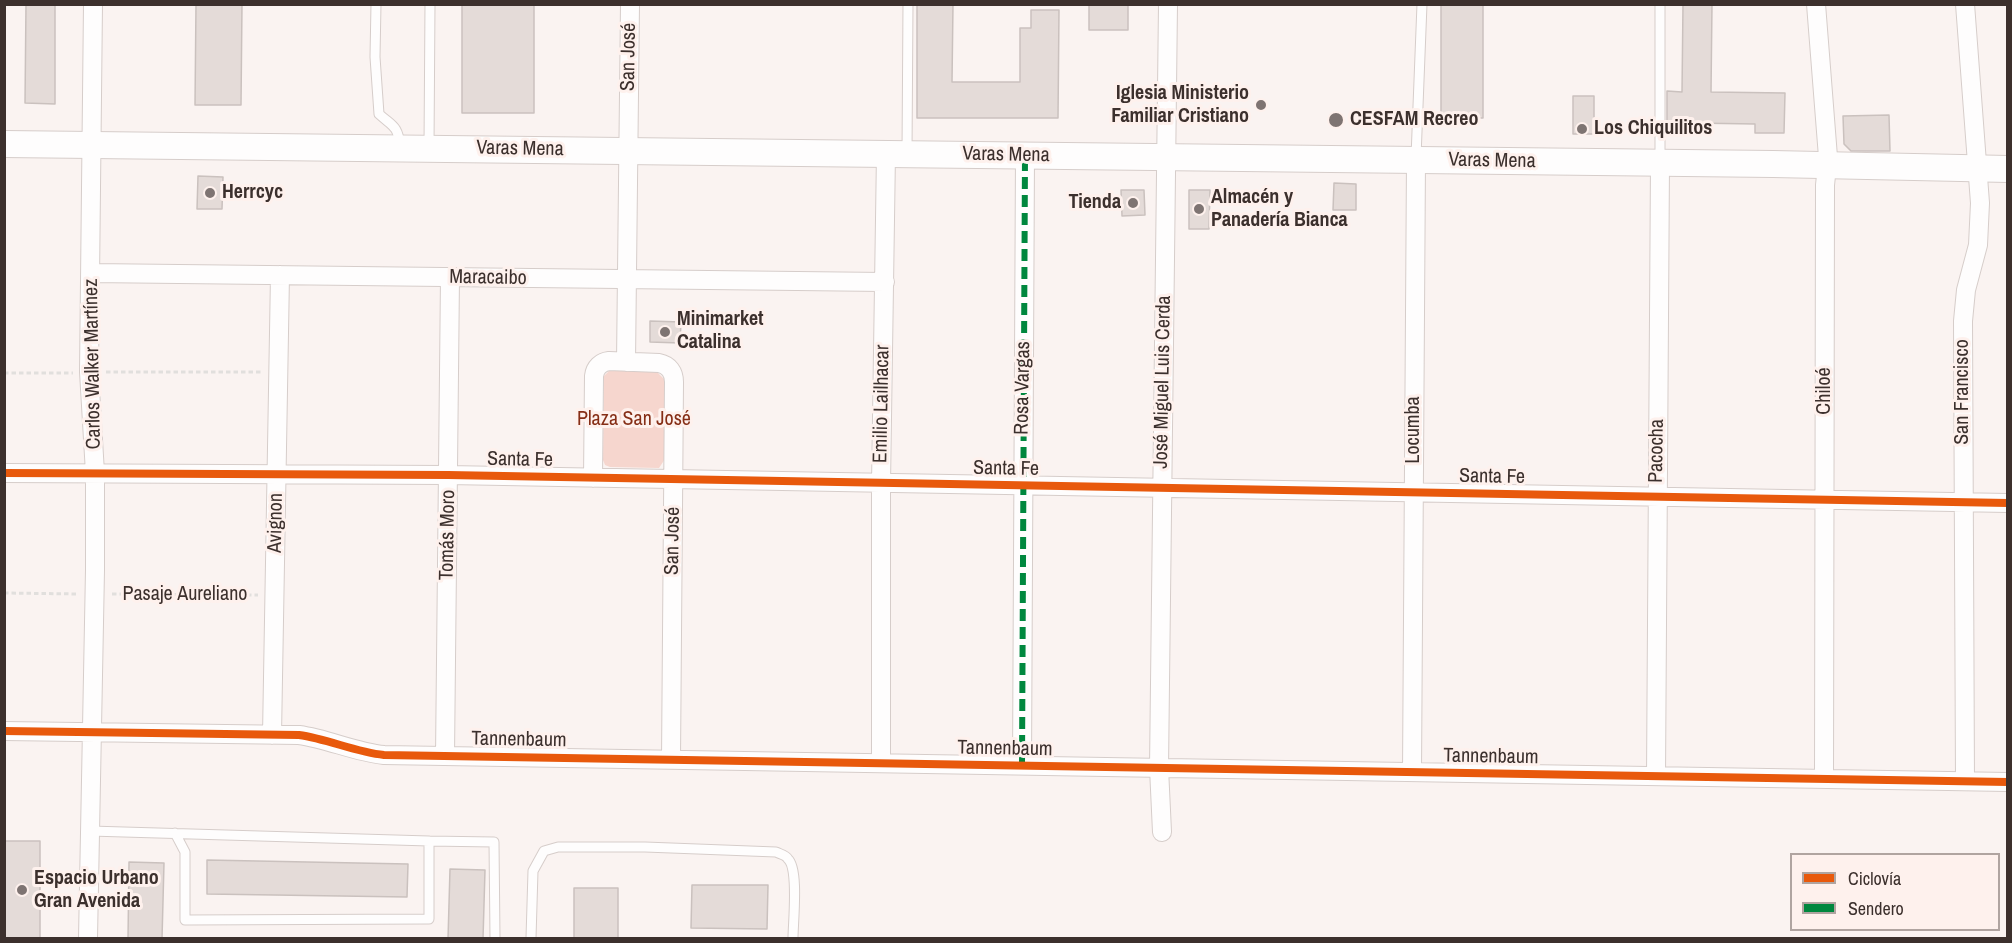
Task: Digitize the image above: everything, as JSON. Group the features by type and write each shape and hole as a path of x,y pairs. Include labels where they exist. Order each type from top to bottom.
{"street":[{"name":"Carlos Walker Martínez","path":"88,939 92,732 88,594 95,473 81,372 91,273 93,4"},
{"name":"San José","path":"626,362 630,4"},
{"name":"José Miguel Luis Cerda","path":"1162,832 1159,768 1168,4"},
{"name":"Chiloé","path":"1816,4 1828,157 1825,185 1824,779"},
{"name":"San Francisco","path":"1965,4 1980,202 1978,245 1966,290 1963,321 1965,781"},
{"name":"Varas Mena","path":"4,144 1827,165 2007,170"},
{"name":"Emilio Lailhacar","path":"881,763 881,484 885,282 897,153"},
{"name":"Rosa Vargas","path":"1022,765 1025,155"},
{"name":"Locumba","path":"1412,772 1416,160"},
{"name":"Pacocha","path":"1656,776 1660,163"},
{"name":"Maracaibo","path":"91,273 885,282"},
{"name":"Avignon","path":"272,735 280,275"},
{"name":"Tomás Moro","path":"445,756 450,277"},
{"name":"San José","path":"593,478 595,373 600,365 606,362 626,362 663,364 668,367 674,375 671,760"},
{"name":"Santa Fe","path":"4,473 448,475 2007,503"},
{"name":"Tannenbaum","path":"4,731 315,737 373,753 445,756 2007,782"}],"lane":[{"path":"376,4 375,57 378,114 395,126 399,132 400,147"},
{"path":"429,148 430,4"},
{"path":"897,153 908,4"},
{"path":"1416,160 1422,4"},
{"path":"1660,4 1660,163"},
{"path":"90,831 494,842 495,939"},
{"path":"176,833 185,852 186,920 429,919 429,841"},
{"path":"531,939 533,871 544,851 558,847 645,847 776,852 788,857 792,864 794,875 793,939"}],"path":[{"path":"4,373 278,372"}],"green space":[{"name":"Plaza San José","path":"609,371 656,371 666,381 665,459 659,468 605,465 603,460 604,376"}],"building":[{"path":"26,4 55,4 55,104 25,103"},
{"path":"196,4 242,4 241,105 195,105"},
{"path":"462,4 534,4 534,113 462,113"},
{"path":"917,4 953,4 952,82 1020,82 1020,28 1031,28 1031,10 1059,10 1058,118 917,118"},
{"path":"1089,4 1128,4 1128,30 1089,30"},
{"path":"1441,4 1483,4 1483,118 1441,118"},
{"path":"1683,4 1712,4 1711,92 1785,93 1784,133 1755,133 1755,124 1693,123 1693,132 1667,131 1667,91 1682,92"},
{"path":"1573,96 1594,96 1594,134 1573,134"},
{"path":"1889,115 1890,151 1851,151 1844,144 1843,116"},
{"name":"Herrcyc","path":"198,176 223,177 222,209 197,209"},
{"path":"1334,183 1356,184 1356,210 1333,210"},
{"name":"Tienda","path":"1121,190 1144,190 1145,215 1122,216"},
{"name":"Almacén y Panadería Bianca","path":"1189,190 1210,190 1209,229 1189,229"},
{"name":"Minimarket Catalina","path":"650,321 681,322 680,343 650,342"},
{"name":"Espacio Urbano Gran Avenida","path":"4,841 40,841 40,939 4,939"},
{"path":"207,860 408,864 407,897 207,894"},
{"path":"129,862 164,863 162,939 128,939"},
{"path":"450,869 485,870 483,939 448,939"},
{"path":"692,885 768,885 767,929 691,928"},
{"path":"574,888 618,888 618,939 574,939"}],"marked path":[{"path":"1022,765 1025,155"}],"cycle path":[{"path":"4,473 448,475 2008,503"},
{"path":"4,731 299,735 384,755 2008,782"}],"place":[{"name":"Iglesia Ministerio Familiar Cristiano","path":"1261,105"},
{"name":"CESFAM Recreo","path":"1336,120"},
{"name":"Los Chiquilitos","path":"1582,129"},
{"name":"Herrcyc","path":"210,193"},
{"name":"Tienda","path":"1133,203"},
{"name":"Almacén y Panadería Bianca","path":"1199,209"},
{"name":"Minimarket Catalina","path":"665,332"},
{"name":"Espacio Urbano Gran Avenida","path":"22,890"}]}
